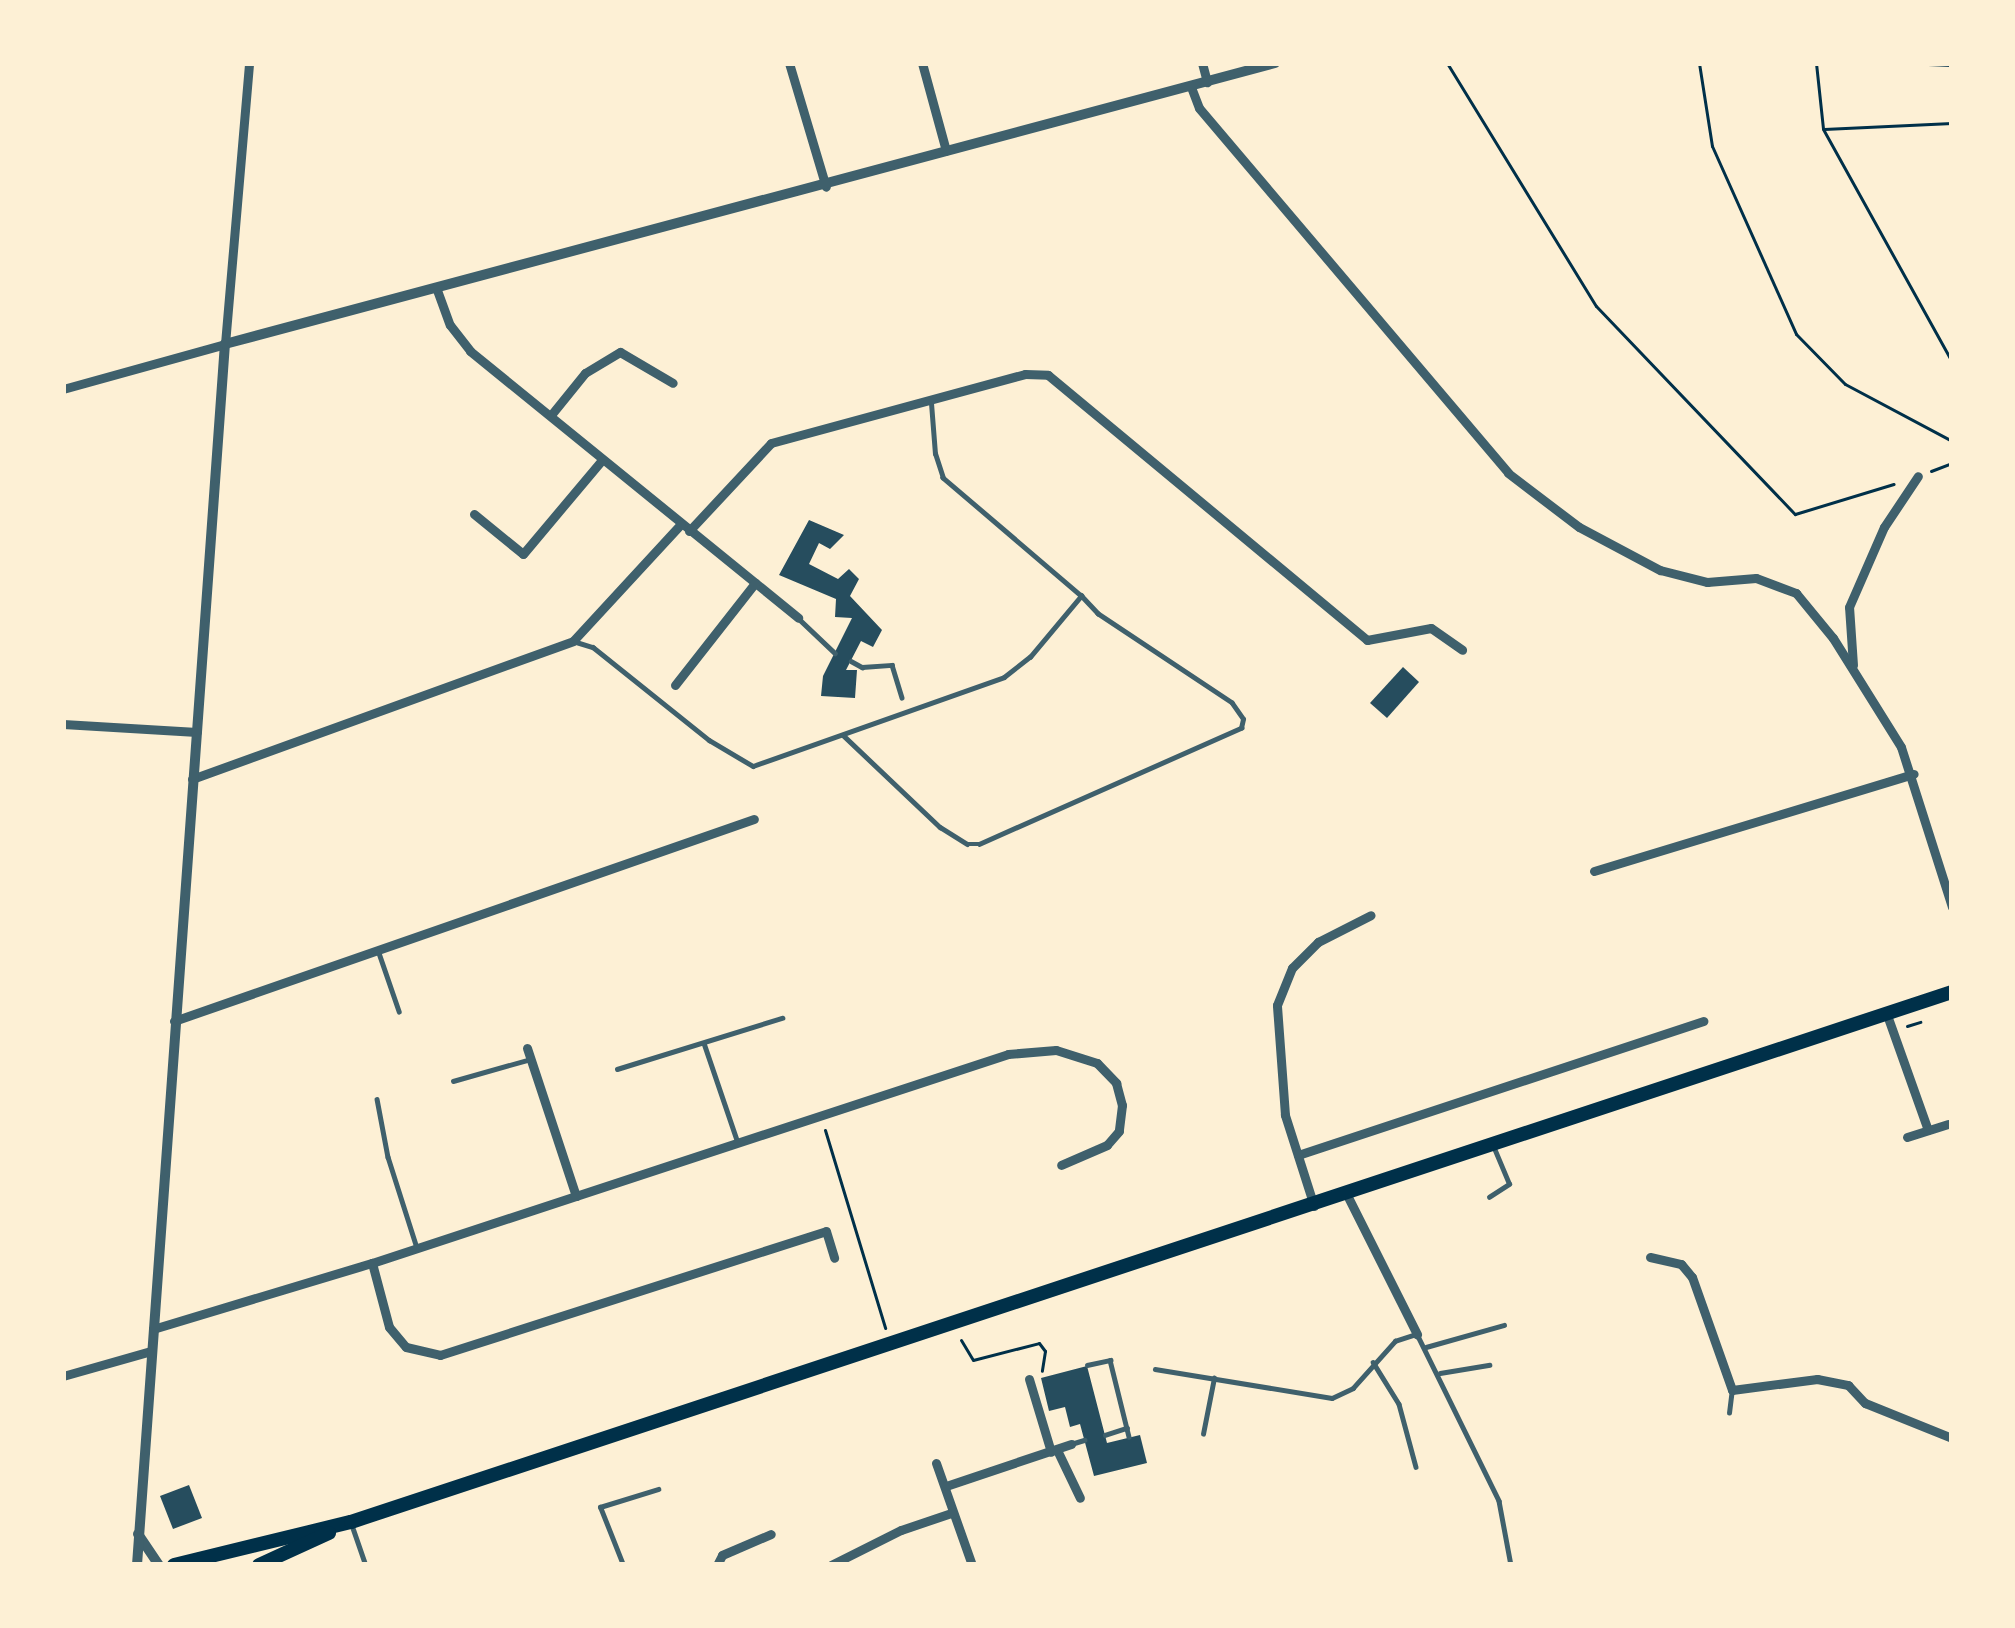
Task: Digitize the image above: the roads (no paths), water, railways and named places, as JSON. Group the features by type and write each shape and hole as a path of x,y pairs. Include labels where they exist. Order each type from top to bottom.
{"main road":[{"path":"174,1565 348,1524 1952,992"},
{"path":"259,1565 348,1524"}],"street":[{"path":"137,1565 249,63"},
{"path":"789,63 826,187"},
{"path":"922,63 946,152"},
{"path":"1202,63 1207,82"},
{"path":"63,389 1276,63"},
{"path":"1191,87 1199,107 1508,473 1579,526 1660,570 1707,582 1756,578 1796,593 1854,671 1914,774 1952,907"},
{"path":"437,290 450,325 470,351 798,618"},
{"path":"551,415 585,373 620,352 673,383"},
{"path":"193,779 573,641 771,443 1025,374 1048,375 1367,640 1431,628"},
{"path":"474,514 523,554 602,460"},
{"path":"1854,671 1850,607 1884,527 1918,476"},
{"path":"675,685 755,583"},
{"path":"1418,615 1462,650"},
{"path":"63,724 196,732"},
{"path":"1594,872 1914,774"},
{"path":"174,1021 754,819"},
{"path":"1314,1205 1280,1074 1277,1005 1292,968 1318,942 1371,915"},
{"path":"1887,1015 1928,1130"},
{"path":"1298,1155 1702,1021"},
{"path":"154,1329 372,1263 1008,1054 1056,1049 1097,1063 1116,1083 1122,1106 1119,1132 1107,1145 1061,1165"},
{"path":"529,1053 576,1196"},
{"path":"1907,1137 1948,1124"},
{"path":"1347,1195 1417,1334"},
{"path":"372,1263 389,1328 406,1347 440,1355 826,1232 834,1258"},
{"path":"1650,1257 1681,1264 1692,1277 1732,1390 1817,1379 1848,1385 1865,1403 1952,1438"},
{"path":"63,1376 151,1351"},
{"path":"1029,1379 1054,1450 1080,1498"},
{"path":"946,1486 1072,1444"},
{"path":"936,1463 972,1565"},
{"path":"831,1565 901,1530 951,1513"},
{"path":"138,1534 159,1565"},
{"path":"717,1565 722,1555 771,1534"}],"lane":[{"path":"844,736 940,827 968,844 979,844 1240,728 1243,719 1232,703 1098,614 943,478 935,454 931,399"},
{"path":"573,641 593,647 710,740 753,766 1004,677 1030,657 1081,596"},
{"path":"798,618 835,653"},
{"path":"851,661 862,667 892,665 902,698"},
{"path":"378,950 399,1010"},
{"path":"617,1069 782,1018"},
{"path":"704,1043 737,1143"},
{"path":"453,1082 529,1053"},
{"path":"377,1100 392,1174 417,1248"},
{"path":"1489,1197 1509,1184 1493,1146"},
{"path":"1426,1347 1504,1325"},
{"path":"1155,1369 1332,1398 1353,1388 1395,1341 1417,1334 1499,1501 1510,1565"},
{"path":"1087,1365 1110,1360 1130,1437"},
{"path":"1373,1362 1399,1404 1416,1467"},
{"path":"1440,1373 1489,1365"},
{"path":"1203,1434 1214,1378"},
{"path":"1729,1413 1732,1390"},
{"path":"1105,1435 1127,1428"},
{"path":"1072,1444 1084,1440"},
{"path":"623,1565 600,1507 658,1489"},
{"path":"348,1524 366,1565"}]}
